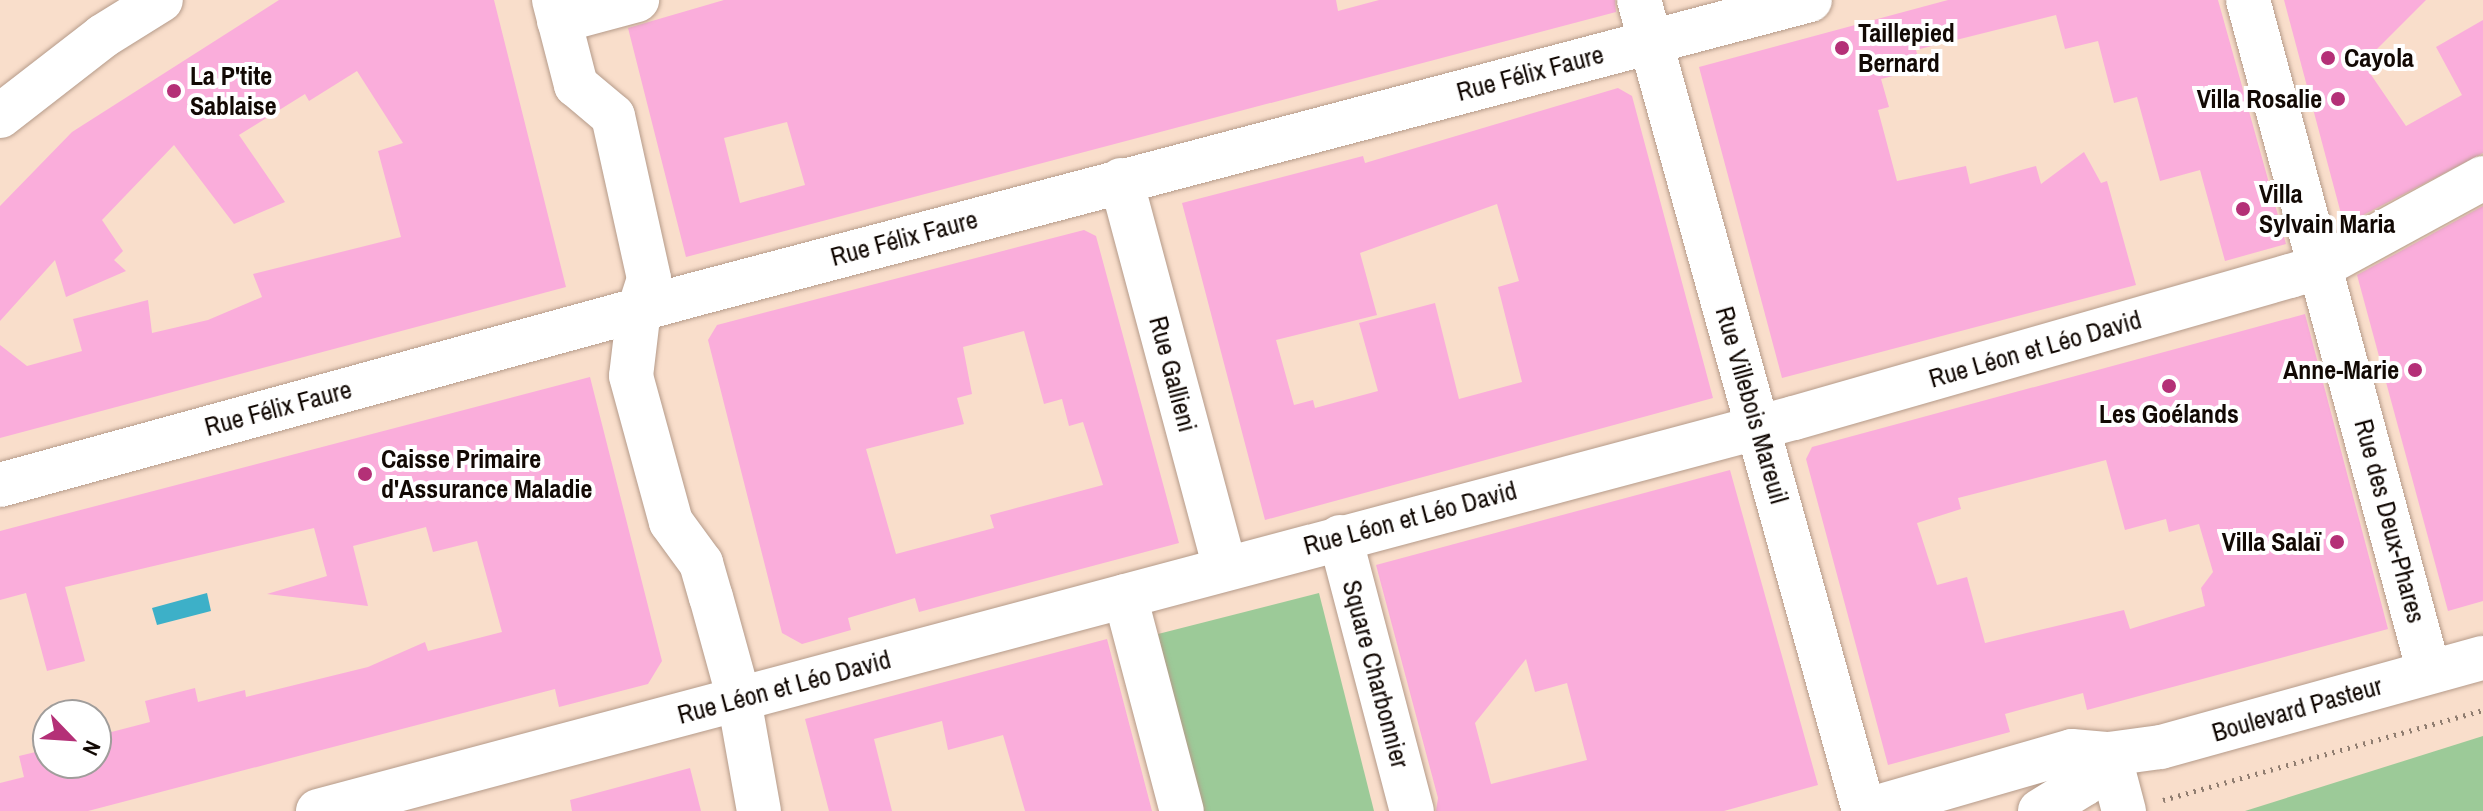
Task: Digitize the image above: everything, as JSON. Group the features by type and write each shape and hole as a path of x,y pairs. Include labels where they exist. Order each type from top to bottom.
{"street":[{"path":"0,116 103,36 161,0"},
{"path":"637,0 556,10 576,85 613,116 649,279 639,309 631,376 671,522 701,563 739,699 759,811"},
{"name":"Rue Villebois Mareuil","path":"1639,0 1864,811"},
{"name":"Rue Félix Faure","path":"0,485 639,309 1810,0"},
{"name":"Rue des Deux-Phares","path":"2248,0 2429,672"},
{"name":"Rue Léon et Léo David","path":"318,811 1759,426 2320,267 2483,178"},
{"name":"Rue Gallieni","path":"1121,180 1225,568"},
{"name":"Square Charbonnier","path":"1340,537 1412,811"},
{"path":"1125,596 1182,811"},
{"name":"Boulevard Pasteur","path":"1864,811 2072,751 2109,754 2161,747 2483,658"},
{"path":"2109,754 2124,810"},
{"path":"2040,811 2084,784 2109,754"}],"path":[{"name":"Boulevard Pasteur","path":"2124,810 2483,710"}],"green space":[{"path":"1319,593 1374,811 1202,811 1158,634"},
{"path":"2483,736 2483,811 2245,811"}],"water":[{"path":"207,593 211,611 157,625 152,608"}],"building":[{"path":"279,0 494,0 566,287 0,438 0,345 27,366 82,351 73,319 148,300 152,333 208,320 262,297 253,274 401,237 378,151 403,143 357,71 309,101 305,94 239,135 285,202 234,224 174,145 102,220 123,251 114,260 126,271 66,297 55,260 0,321 0,206 72,132"},
{"path":"724,0 1336,0 1338,11 1379,0 1615,0 1616,12 686,257 628,28","holes":["787,122 805,185 740,203 724,138"]},
{"path":"1948,0 2218,0 2286,244 2225,261 2200,170 2160,181 2137,97 2114,103 2098,41 2065,49 2056,15 1916,50 1921,69 1881,79 1889,107 1878,110 1897,181 1966,166 1970,184 2036,166 2041,184 2084,152 2101,183 2107,181 2136,285 1782,378 1699,67"},
{"path":"2284,0 2426,0 2363,63 2406,126 2462,95 2436,47 2483,20 2483,153 2344,225"},
{"path":"1618,88 1632,96 1713,398 1265,520 1182,203 1363,156 1365,163","holes":["1497,204 1519,281 1498,287 1522,382 1459,399 1435,303 1359,323 1378,391 1315,408 1313,400 1294,405 1276,340 1377,315 1360,253"]},
{"path":"2483,206 2483,601 2448,611 2357,275"},
{"path":"1084,230 1096,236 1179,543 919,612 915,598 848,618 851,630 802,644 782,633 708,340 717,325","holes":["1024,331 1044,404 1062,399 1069,426 1083,422 1103,485 990,515 994,528 896,554 866,449 964,424 957,398 972,394 963,347"]},
{"path":"2305,314 2388,629 2087,710 2083,693 2038,705 2005,714 2010,732 1888,765 1806,459 1812,447","holes":["2106,460 2125,530 2166,519 2169,532 2199,524 2213,572 2201,588 2205,606 2130,629 2124,610 1985,643 1967,577 1937,585 1917,523 1961,509 1958,498"]},
{"path":"590,377 662,661 648,684 559,707 555,689 88,811 0,811 0,783 24,777 19,756 32,753 32,779 112,779 112,732 150,722 145,701 195,688 198,702 245,690 246,697 368,667 425,642 428,651 502,632 477,541 433,552 426,527 353,546 368,606 267,594 327,576 314,528 65,587 85,661 47,671 26,593 0,600 0,531"},
{"path":"1730,470 1818,785 1724,811 1436,811 1438,798 1376,565","holes":["1526,659 1535,692 1567,683 1587,760 1491,784 1475,723"]},
{"path":"1107,639 1152,811 1025,811 1003,735 948,750 942,721 874,739 892,811 829,811 805,719"},
{"path":"690,768 701,811 572,811 570,800"}],"place":[{"name":"Taillepied Bernard","path":"1842,48"},
{"name":"Cayola","path":"2328,58"},
{"name":"La P'tite Sablaise","path":"174,91"},
{"name":"Villa Rosalie","path":"2338,99"},
{"name":"Villa Sylvain Maria","path":"2243,209"},
{"name":"Anne-Marie","path":"2415,370"},
{"name":"Les Goélands","path":"2169,386"},
{"name":"Caisse Primaire d'Assurance Maladie","path":"365,474"},
{"name":"Villa Salaï","path":"2337,542"}]}
